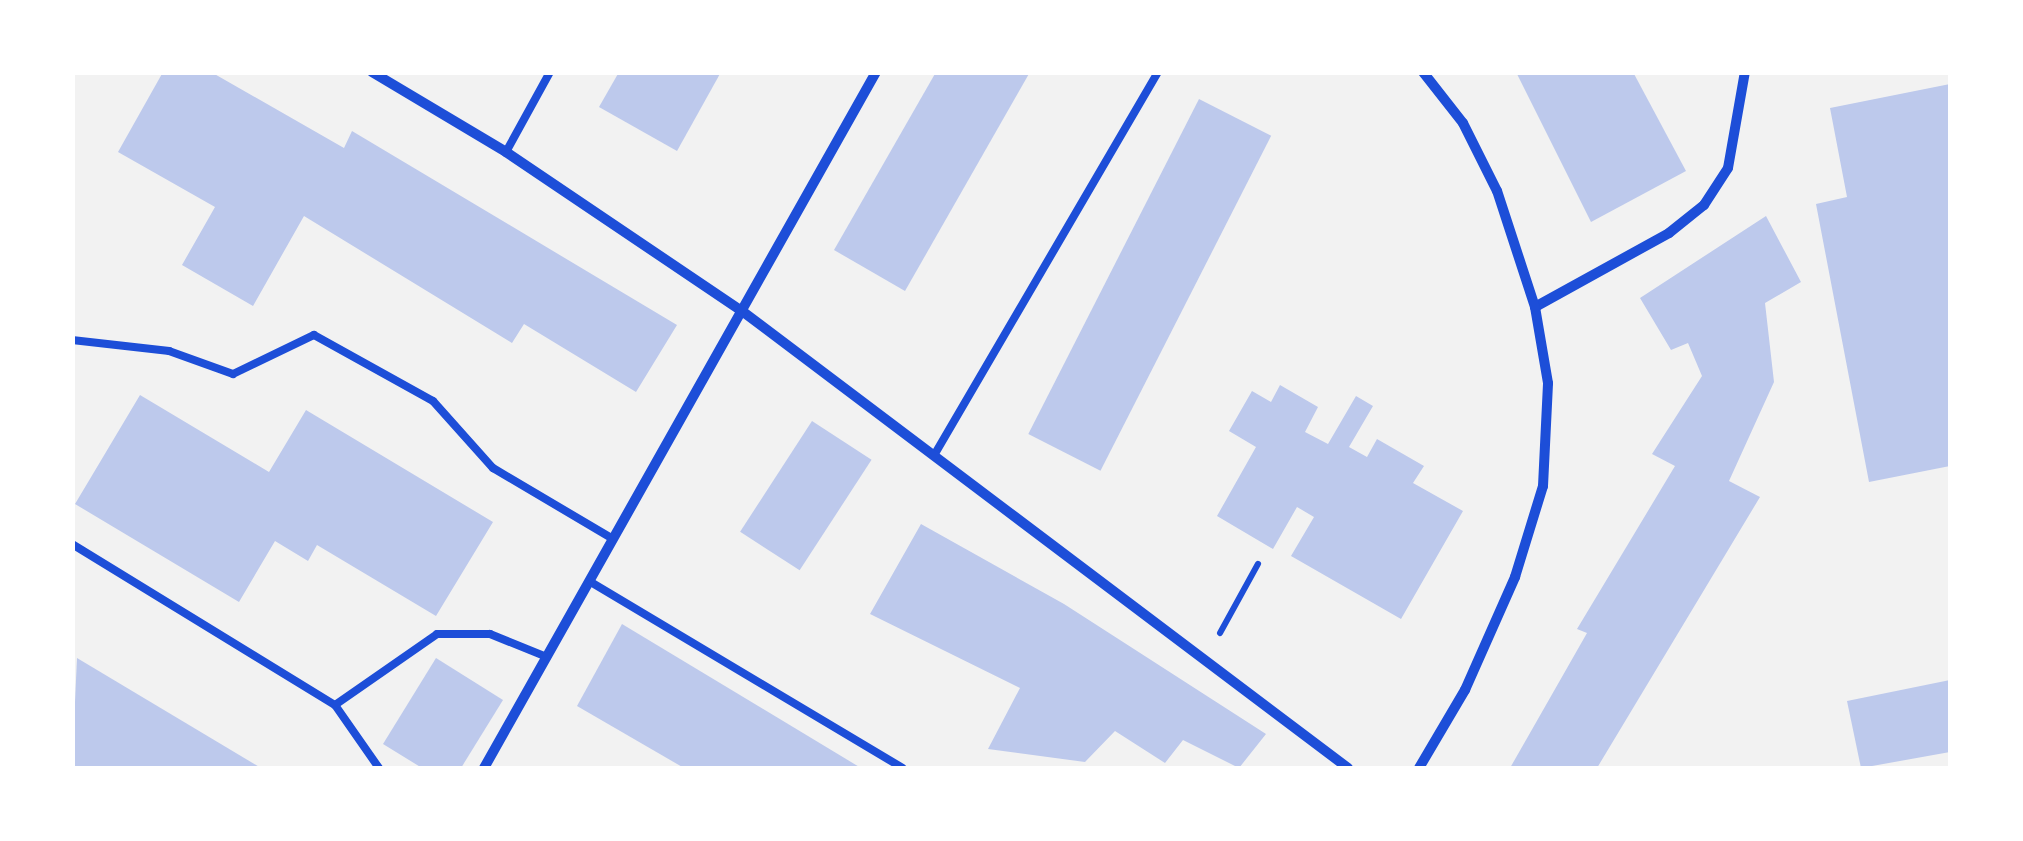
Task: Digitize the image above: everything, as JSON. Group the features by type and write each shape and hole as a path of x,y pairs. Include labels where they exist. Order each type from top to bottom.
{"street":[{"path":"372,72 506,152 742,310 936,452 1348,768"},
{"path":"484,768 876,72"},
{"path":"1419,768 1465,690 1508,594 1543,486 1548,383 1535,307 1497,192 1463,123 1422,72"},
{"path":"1535,307 1669,233 1704,205 1728,168 1745,72"}],"lane":[{"path":"506,152 550,72"},
{"path":"936,452 1158,72"},
{"path":"72,340 170,350 233,374 314,335 433,402 493,468 613,539"},
{"path":"72,544 335,705 379,768"},
{"path":"589,581 903,768"},
{"path":"335,705 437,634 490,634 546,657"}],"path":[{"path":"1206,660 1258,564"}],"building":[{"path":"163,72 211,72 344,148 352,131 677,325 636,392 524,324 512,343 304,216 253,306 182,265 215,207 118,152"},
{"path":"619,72 721,72 677,151 599,107"},
{"path":"936,72 1030,72 905,291 834,250"},
{"path":"1516,72 1633,72 1686,171 1591,222"},
{"path":"1950,84 1950,466 1869,482 1816,204 1847,197 1830,108"},
{"path":"1199,99 1271,136 1100,471 1028,434"},
{"path":"1766,216 1801,282 1765,303 1774,382 1729,481 1760,497 1597,768 1510,768 1587,633 1577,629 1675,466 1652,454 1702,376 1688,343 1671,350 1640,298"},
{"path":"1280,385 1318,407 1305,432 1328,444 1356,396 1373,406 1349,447 1367,457 1377,439 1424,466 1413,483 1463,511 1401,619 1291,556 1314,517 1297,507 1273,549 1217,516 1256,447 1229,431 1252,391 1271,402"},
{"path":"140,395 269,472 306,410 493,522 436,616 317,545 308,561 275,541 239,602 75,504"},
{"path":"812,421 872,460 800,570 740,532"},
{"path":"921,524 1064,604 1266,734 1239,768 1183,740 1165,763 1115,731 1085,762 988,749 1020,688 870,614"},
{"path":"622,624 861,768 684,768 577,706"},
{"path":"77,658 261,768 72,768"},
{"path":"436,658 503,700 461,768 422,768 383,744"},
{"path":"1950,680 1950,752 1861,768 1847,701"}]}
